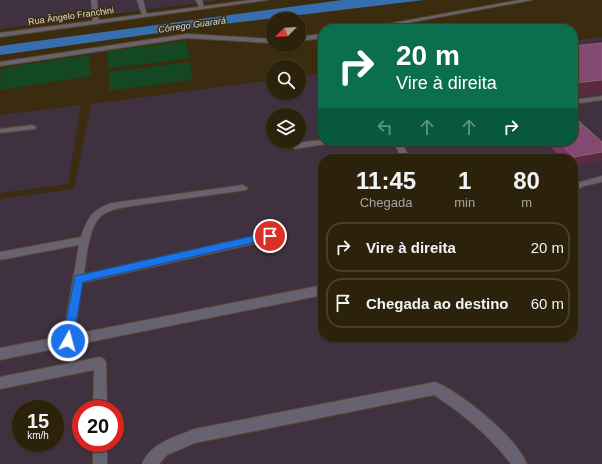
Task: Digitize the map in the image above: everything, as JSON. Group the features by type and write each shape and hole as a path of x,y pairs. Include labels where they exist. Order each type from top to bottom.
{"street":[{"path":"94,0 96,22"},
{"path":"140,0 145,15"},
{"path":"199,0 202,8"},
{"name":"Rua Ângelo Franchini","path":"0,35 264,0"},
{"path":"392,24 529,0"},
{"path":"0,64 187,36 266,41"},
{"path":"306,38 318,37"},
{"path":"578,101 602,98"},
{"path":"578,125 602,150"},
{"path":"0,131 32,127"},
{"path":"306,145 318,143"},
{"path":"578,186 602,179"},
{"path":"68,341 85,240 93,217 107,208 125,204 243,188"},
{"path":"79,279 270,236"},
{"path":"0,256 85,240"},
{"path":"0,354 318,291"},
{"path":"0,383 100,363 100,400"},
{"path":"149,464 162,450 194,436 435,388 469,410 509,449 520,464"},
{"path":"100,452 100,464"}],"shaded area":[{"path":"0,0 220,0 0,29"},
{"path":"602,37 602,464 0,464 0,199 74,189 91,104 266,81 266,100 306,100 306,76 318,74 318,146 578,146 578,40"},
{"path":"81,105 68,184 0,193 0,115"}],"green space":[{"path":"186,41 190,58 107,69 108,51"},
{"path":"89,55 91,76 0,90 1,68"},
{"path":"190,62 192,80 109,91 109,72"}],"water":[{"name":"Córrego Guarará","path":"342,0 424,0 306,14 306,12 266,12 266,19 0,55 0,46"}],"building":[{"path":"602,43 602,80 578,82 578,45"},
{"path":"584,126 602,142 602,152 578,156 578,154 571,154 562,146 578,146 578,127"}],"route":[{"path":"68,341 71,315 79,279 270,236"}]}
